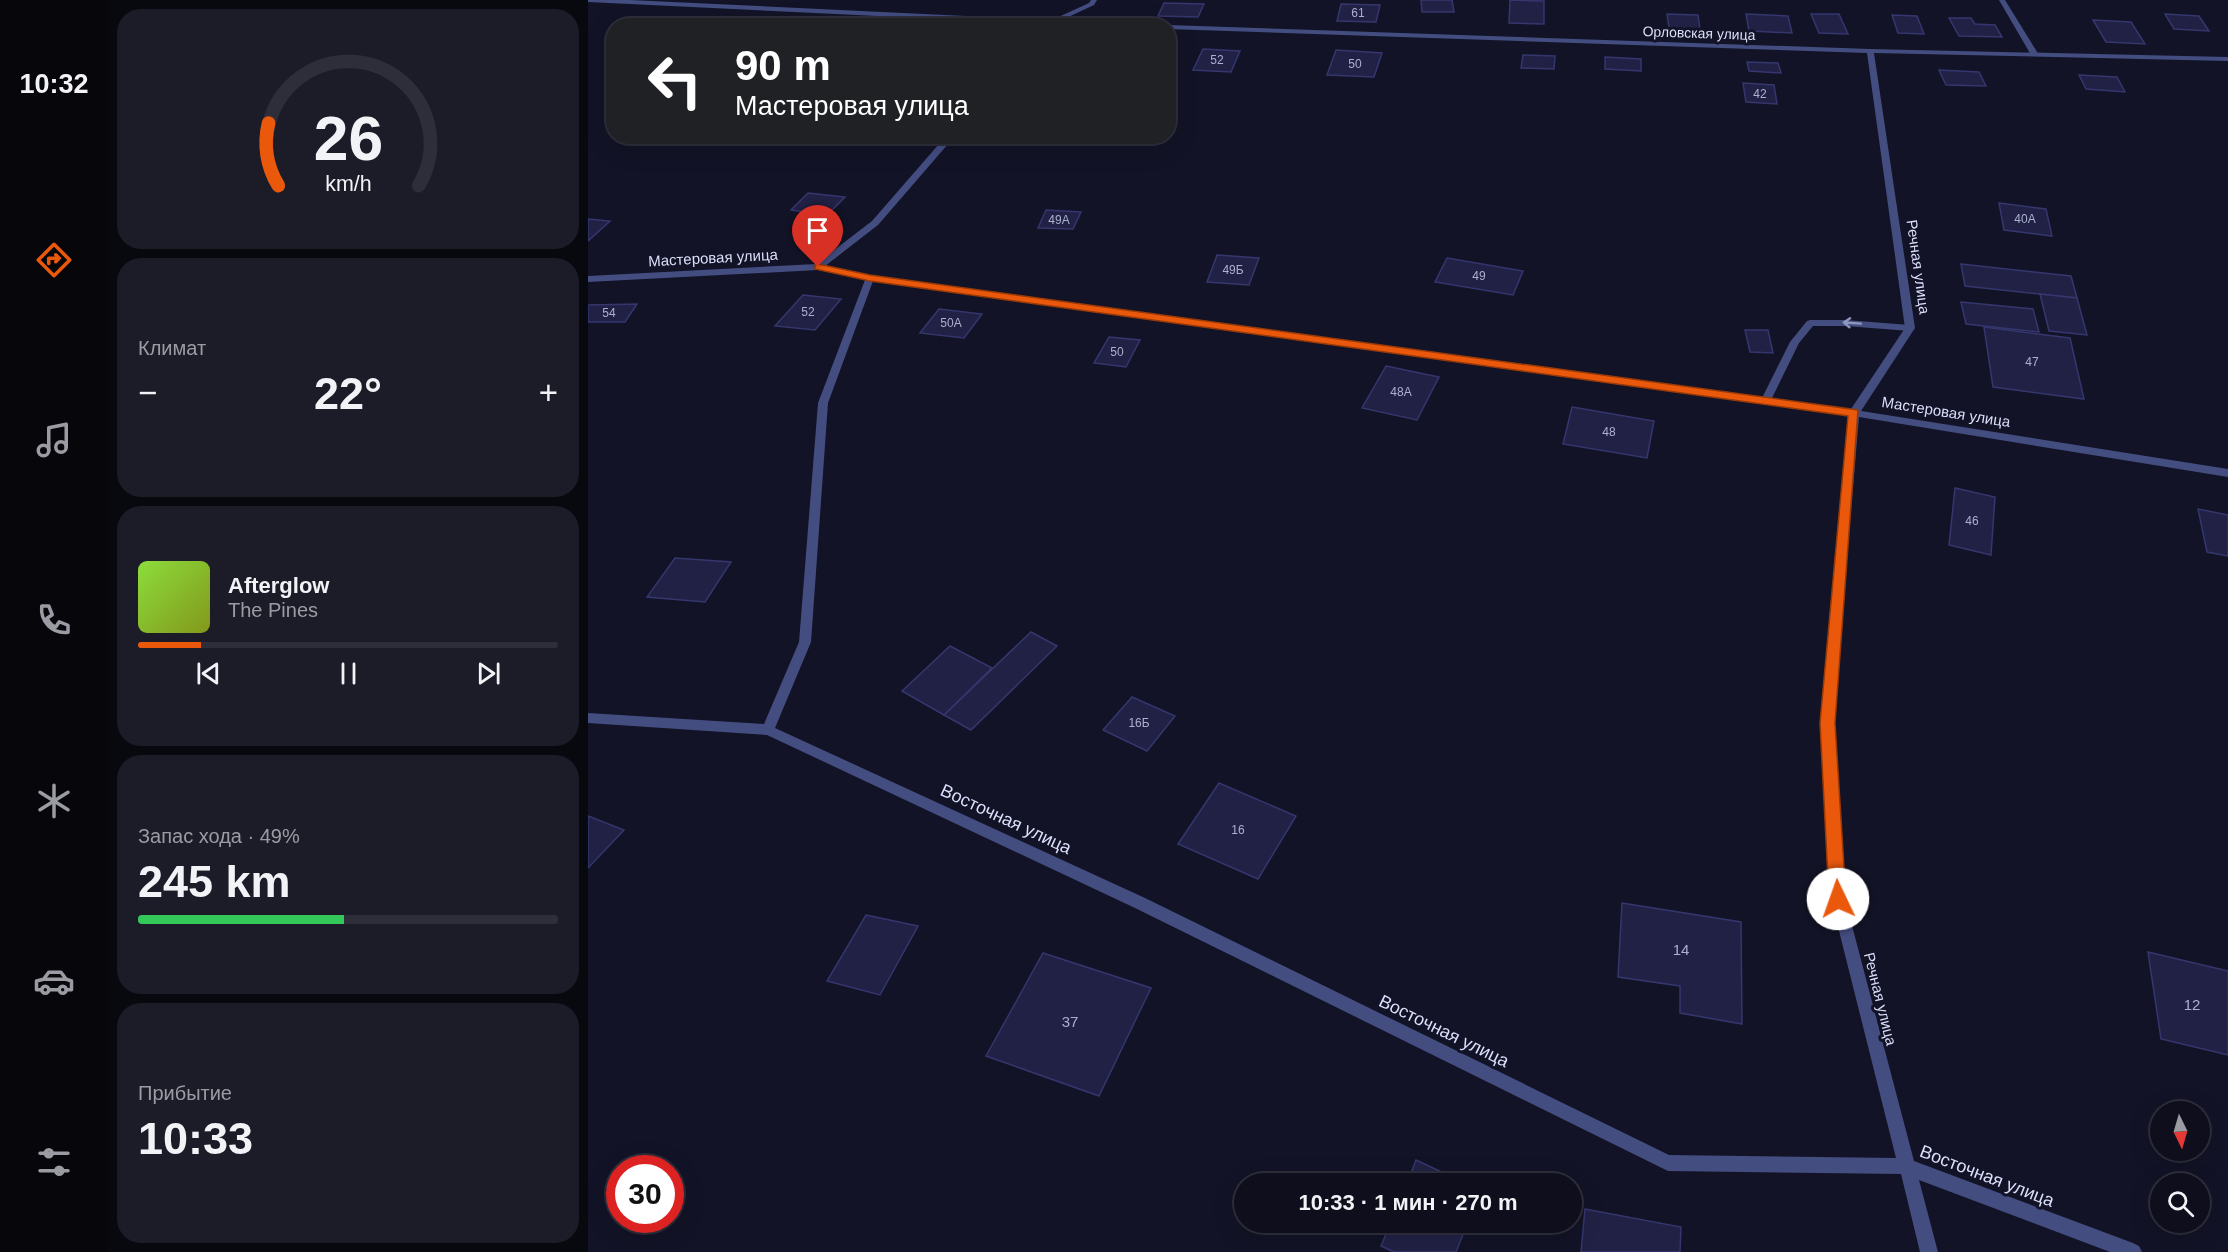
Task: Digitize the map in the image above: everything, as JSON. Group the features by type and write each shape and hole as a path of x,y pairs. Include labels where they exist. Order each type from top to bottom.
{"street":[{"path":"588,0 943,18"},
{"path":"1063,18 1092,4 1094,0"},
{"path":"2002,0 2035,56"},
{"name":"Орловская улица","path":"1176,27 2035,56 2228,59"},
{"name":"Речная улица","path":"1870,51 1910,328 1854,413 1827,723 1838,899 1929,1252"},
{"path":"818,267 875,223 944,144"},
{"name":"Мастеровая улица","path":"588,279 818,267 870,278 1766,400 2228,473"},
{"path":"588,718 768,730 805,642 823,403 870,278"},
{"path":"1766,400 1795,342 1810,323 1845,322 1910,328"},
{"name":"Восточная улица","path":"768,730 1140,903 1668,1163 1905,1166 2133,1252"}],"building":[{"path":"1421,0 1452,0 1454,12 1422,12"},
{"path":"1510,0 1544,1 1544,24 1509,23"},
{"path":"1164,3 1204,4 1198,17 1158,16"},
{"path":"1341,4 1380,5 1376,22 1337,21"},
{"path":"1667,14 1698,15 1700,29 1669,28"},
{"path":"1746,14 1788,16 1792,33 1749,31"},
{"path":"1811,14 1839,14 1848,34 1819,33"},
{"path":"2165,14 2199,16 2209,31 2174,29"},
{"path":"1892,15 1917,16 1924,34 1898,33"},
{"path":"1949,18 1971,18 1975,24 1995,25 2002,37 1959,36"},
{"path":"2093,20 2131,22 2145,44 2106,42"},
{"path":"1203,49 1240,51 1231,72 1193,70"},
{"path":"1336,50 1382,53 1374,77 1327,75"},
{"path":"1523,55 1555,56 1554,69 1521,68"},
{"path":"1605,57 1641,59 1641,71 1605,69"},
{"path":"1747,62 1778,63 1781,73 1749,71"},
{"path":"1939,70 1979,72 1986,86 1946,85"},
{"path":"2079,75 2117,77 2125,92 2086,89"},
{"path":"1743,83 1774,85 1777,104 1746,102"},
{"path":"808,193 845,197 827,215 791,210"},
{"path":"1999,203 2046,209 2052,236 2004,230"},
{"path":"1046,210 1081,212 1073,229 1038,228"},
{"path":"588,219 610,221 588,241"},
{"path":"1217,255 1259,258 1249,285 1207,282"},
{"path":"1447,258 1523,271 1513,295 1435,282"},
{"path":"1961,264 2071,276 2077,298 1965,286"},
{"path":"2040,294 2077,298 2087,335 2049,331"},
{"path":"803,295 841,299 815,330 775,326"},
{"path":"1961,302 2033,309 2039,332 1966,324"},
{"path":"637,304 625,322 588,322 588,305"},
{"path":"939,309 982,314 964,338 920,333"},
{"path":"1984,327 2070,338 2084,399 1993,387"},
{"path":"1745,330 1768,330 1773,353 1750,352"},
{"path":"1109,337 1140,340 1126,367 1094,363"},
{"path":"1386,366 1439,377 1417,420 1362,408"},
{"path":"1572,407 1654,421 1647,458 1563,444"},
{"path":"1955,488 1995,497 1991,555 1949,545"},
{"path":"2198,509 2228,515 2228,556 2207,552"},
{"path":"675,558 731,562 705,602 647,597"},
{"path":"1031,632 1057,646 971,730 944,715"},
{"path":"950,646 992,668 944,715 902,691"},
{"path":"1132,697 1175,716 1147,751 1103,730"},
{"path":"1219,783 1296,816 1258,879 1178,844"},
{"path":"588,816 624,830 588,868"},
{"path":"1622,903 1741,922 1742,1024 1680,1013 1680,986 1618,977"},
{"path":"866,915 918,926 880,995 827,981"},
{"path":"2148,952 2228,971 2228,1055 2161,1039"},
{"path":"1043,953 1151,988 1099,1096 986,1056"},
{"path":"1416,1160 1444,1173 1411,1173"},
{"path":"1585,1209 1681,1227 1680,1252 1581,1252"},
{"path":"1386,1233 1464,1233 1456,1252 1394,1252 1381,1246"}],"route":[{"path":"818,267 870,278 1854,413 1827,723 1838,899"}]}
